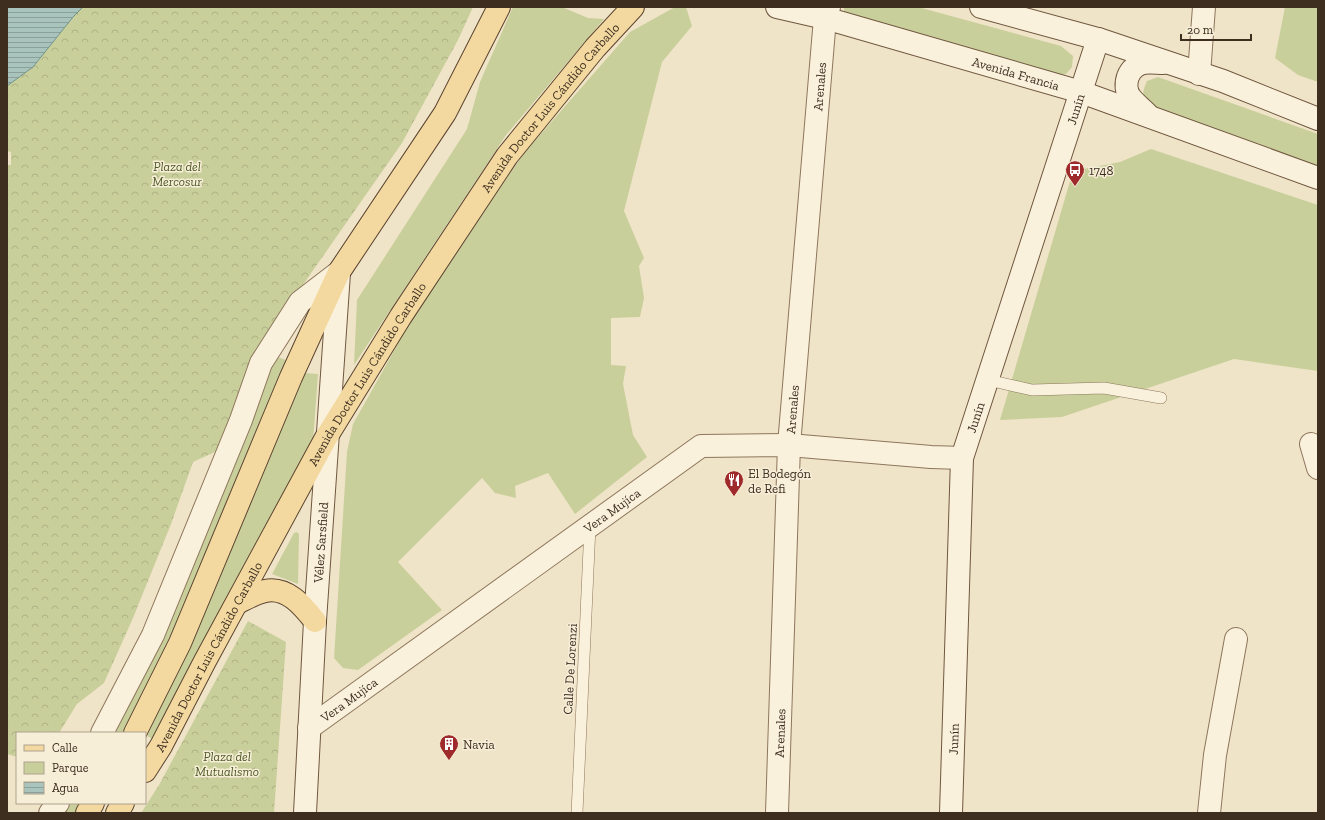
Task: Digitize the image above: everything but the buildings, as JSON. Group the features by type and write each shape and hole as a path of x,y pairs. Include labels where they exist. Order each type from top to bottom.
{"main road":[{"path":"136,732 180,643 291,378 339,272 445,113 499,7"},
{"name":"Avenida Doctor Luis Cándido Carballo","path":"146,770 162,746 205,661 327,436 401,316 507,156 595,48 633,7"},
{"name":"Avenida Francia","path":"777,7 827,12 1081,92 1318,178"},
{"path":"981,7 1098,39 1199,74 1318,119"},
{"path":"1199,74 1204,7"},
{"name":"Arenales","path":"777,813 789,445 827,12"},
{"name":"Junín","path":"951,813 962,458 1098,39"},
{"path":"1152,118 1129,96 1127,79 1132,70 1144,63 1168,63"},
{"path":"103,732 153,635 241,420 261,363 300,302 339,272"},
{"name":"Vélez Sarsfield","path":"305,813 315,621 339,272"},
{"path":"1311,444 1318,468"},
{"name":"Vera Mujíca","path":"309,728 701,446 789,445 931,457 962,458"},
{"path":"238,602 266,591 283,593 298,601 315,621"},
{"path":"1209,813 1215,755 1236,639"},
{"path":"50,813 57,804"},
{"path":"87,813 92,804"},
{"path":"117,813 122,804"}],"lane":[{"path":"988,380 1032,390 1104,388 1161,398"},
{"name":"Calle De Lorenzi","path":"577,813 590,525"}],"green space":[{"name":"Plaza del Mercosur","path":"83,7 473,7 458,40 402,143 270,332 217,451 193,462 171,524 133,618 104,683 77,704 60,732 16,732 16,757 7,754 7,165 11,165 11,152 7,151 7,86 33,67 73,17"},
{"path":"513,7 562,7 588,18 604,19 506,135 354,365 357,300 467,129 480,82"},
{"path":"675,7 686,7 692,26 662,62 624,211 644,258 639,266 644,298 640,317 611,318 611,365 626,366 623,384 633,435 647,457 575,514 548,473 515,486 516,498 495,493 482,478 398,562 442,610 358,670 343,668 334,658 347,452 353,424 427,292 525,152 630,32"},
{"path":"844,7 918,7 1061,46 1073,56 1072,67 1066,74 1056,75 852,16 844,11"},
{"path":"1285,7 1318,7 1318,82 1298,75 1275,58"},
{"path":"1158,77 1318,134 1318,168 1152,108 1144,98 1143,93 1147,81"},
{"path":"1151,149 1318,205 1318,371 1234,359 1062,417 1000,420 1073,171 1120,162"},
{"path":"275,356 286,360 164,656 125,732 112,732"},
{"path":"305,373 318,374 313,442 155,740 147,736"},
{"path":"297,532 299,534 298,584 272,574 294,533"},
{"name":"Plaza del Mutualismo","path":"248,621 286,642 274,813 141,813 159,785"},
{"path":"68,804 81,804 76,813 62,813"}],"water":[{"path":"7,7 83,7 73,17 33,67 7,86"}],"place":[{"name":"1748","path":"1075,187"},
{"name":"El Bodegón de Refi","path":"734,497"},
{"name":"Navia","path":"449,761"}]}
